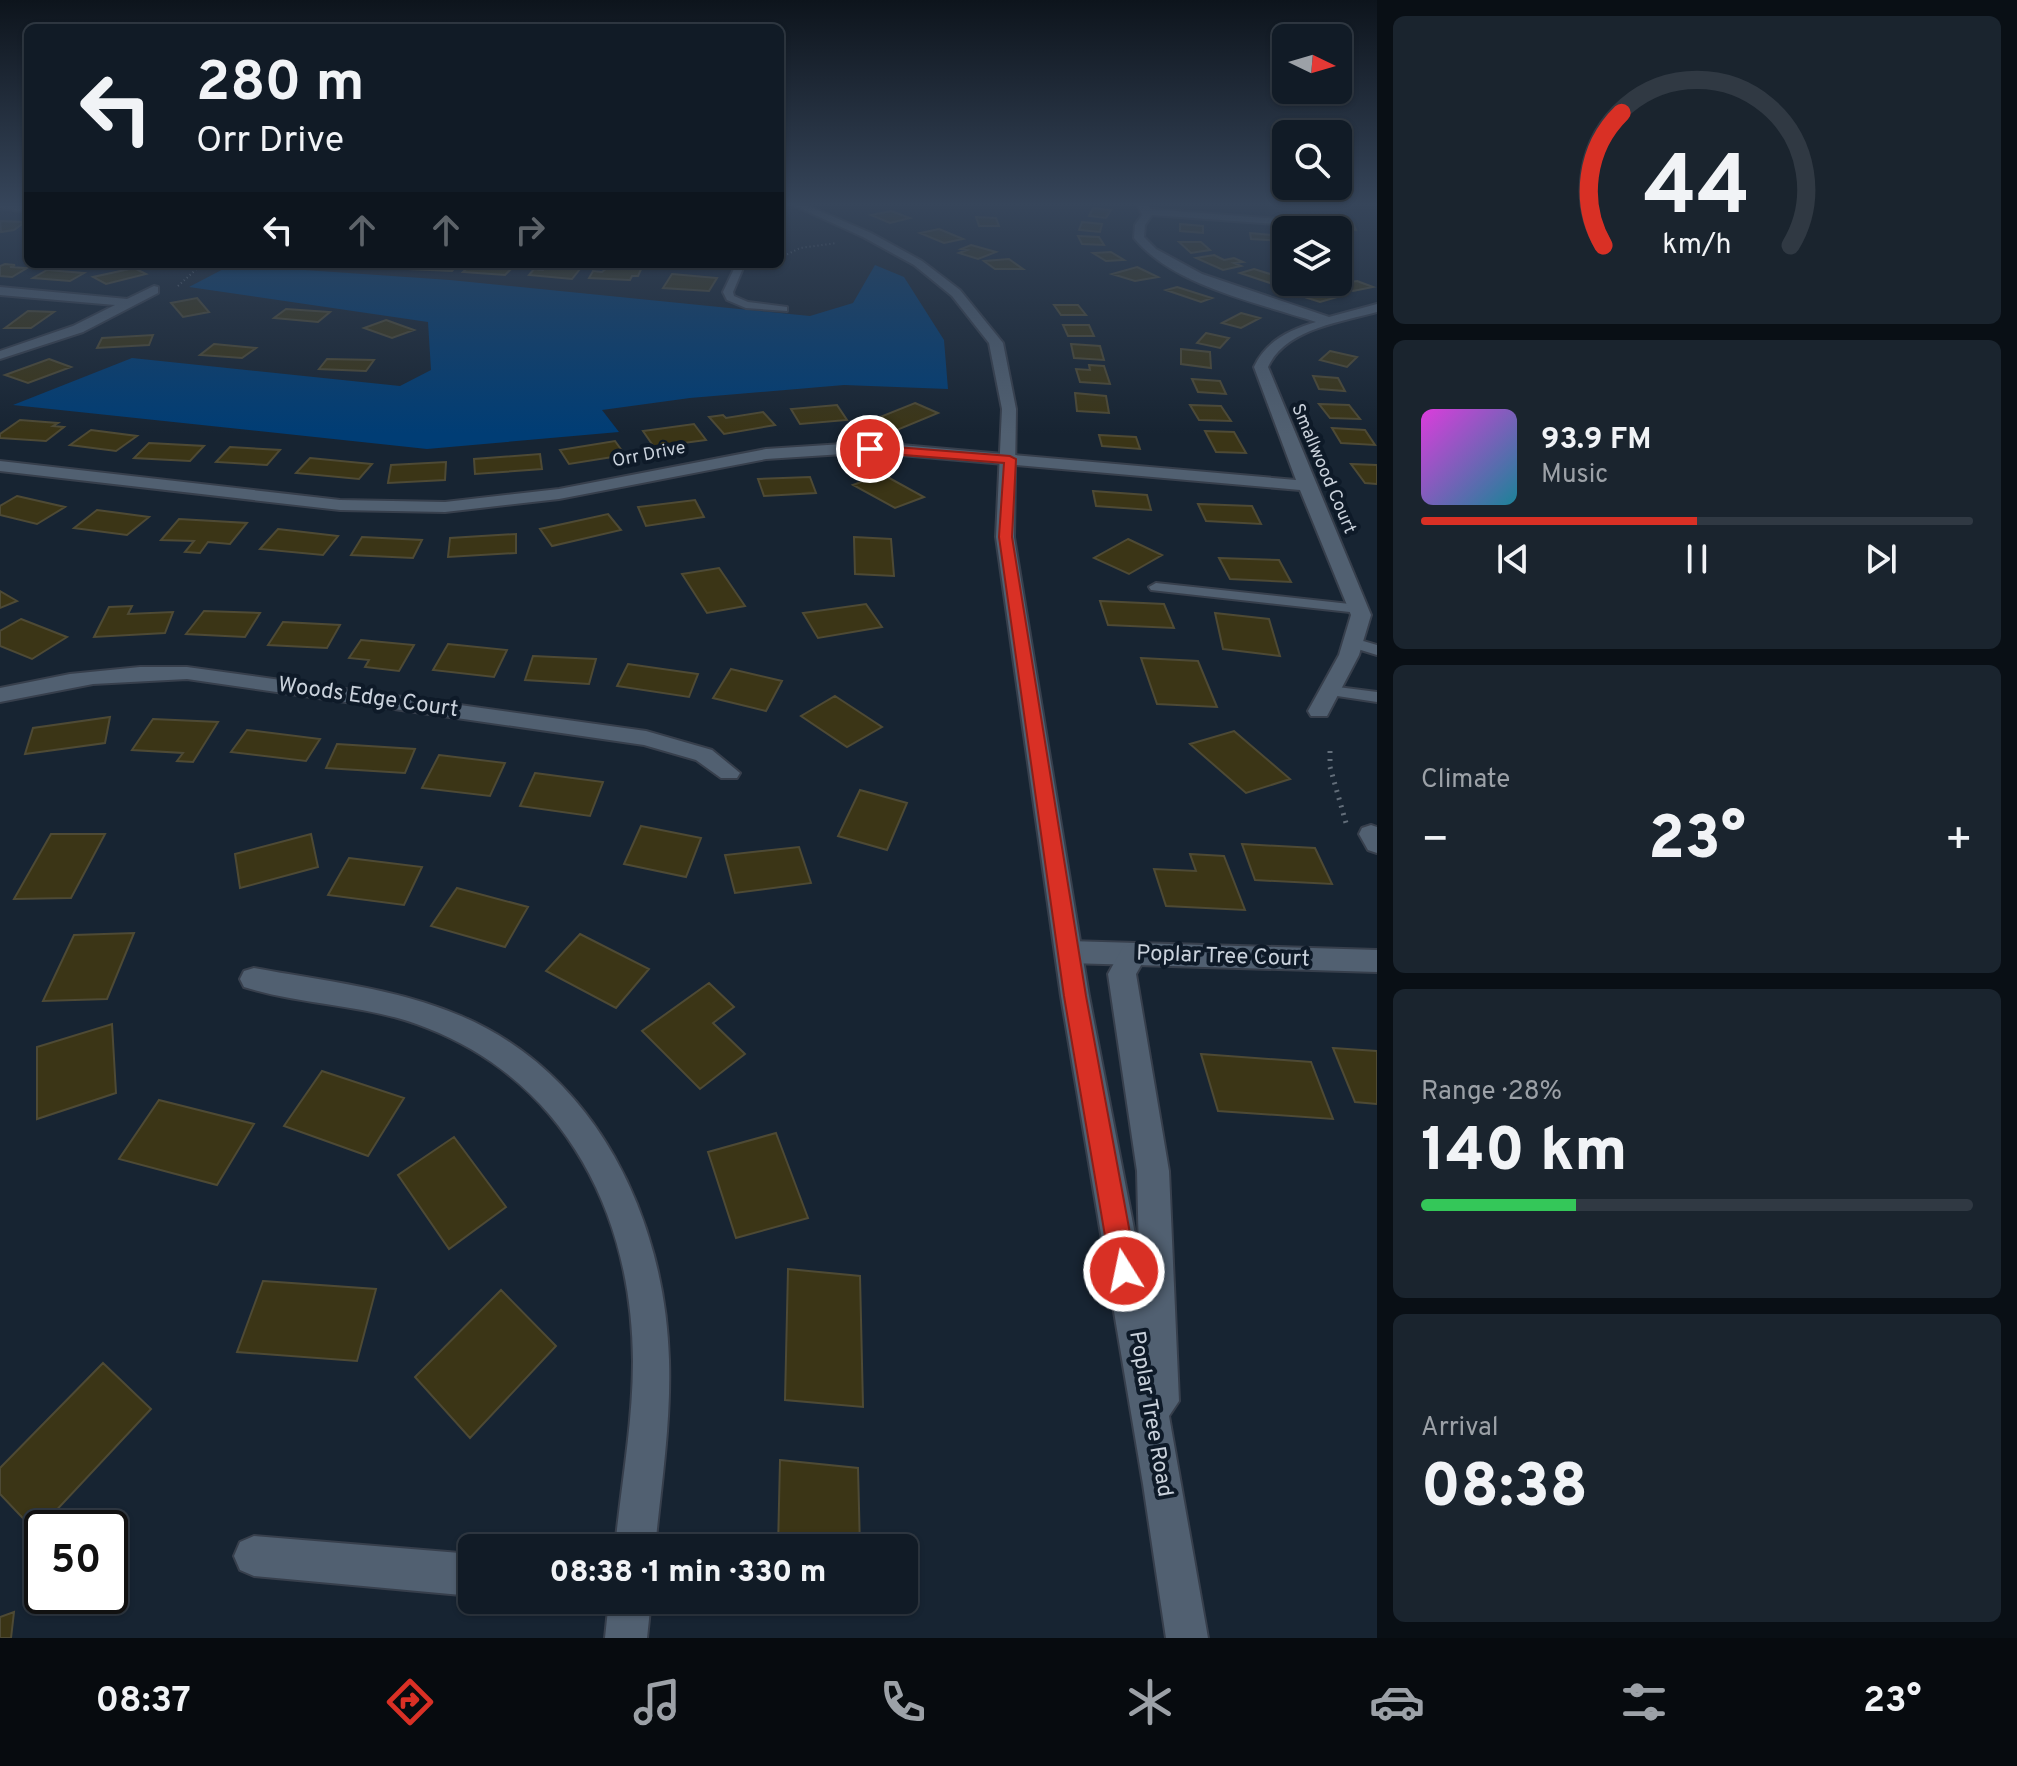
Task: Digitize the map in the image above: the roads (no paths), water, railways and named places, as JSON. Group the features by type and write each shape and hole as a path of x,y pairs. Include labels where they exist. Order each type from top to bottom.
{"street":[{"name":"Poplar Tree Road","path":"941,281 956,293 996,343 1007,386 1010,459 1005,537 1069,952 1163,1484 1187,1638"},
{"path":"1213,281 1330,322"},
{"path":"0,355 68,333 154,290"},
{"path":"0,291 130,303"},
{"name":"Smallwood Court","path":"1359,609 1261,367 1273,345 1287,337 1377,308"},
{"name":"Orr Drive","path":"0,466 340,505 393,507 514,501 730,459 804,451 901,450 1307,486"},
{"path":"1319,711 1353,643 1361,615 1359,609"},
{"name":"Woods Edge Court","path":"0,695 100,675 187,673 646,738 704,755 729,773"},
{"name":"Poplar Tree Court","path":"1069,952 1377,961"},
{"path":"1133,955 1122,974 1153,1171 1163,1484"},
{"path":"254,979 409,1010 452,1025 490,1044 541,1082 576,1120 598,1151 616,1186 633,1232 645,1290 650,1337 650,1388 636,1534"},
{"path":"254,1556 458,1574"},
{"path":"626,1638 629,1614"}],"lane":[{"path":"734,281 728,292 730,298 746,305 784,309"},
{"path":"1156,587 1359,609"},
{"path":"1353,643 1377,650"},
{"path":"1330,691 1377,697"}]}
